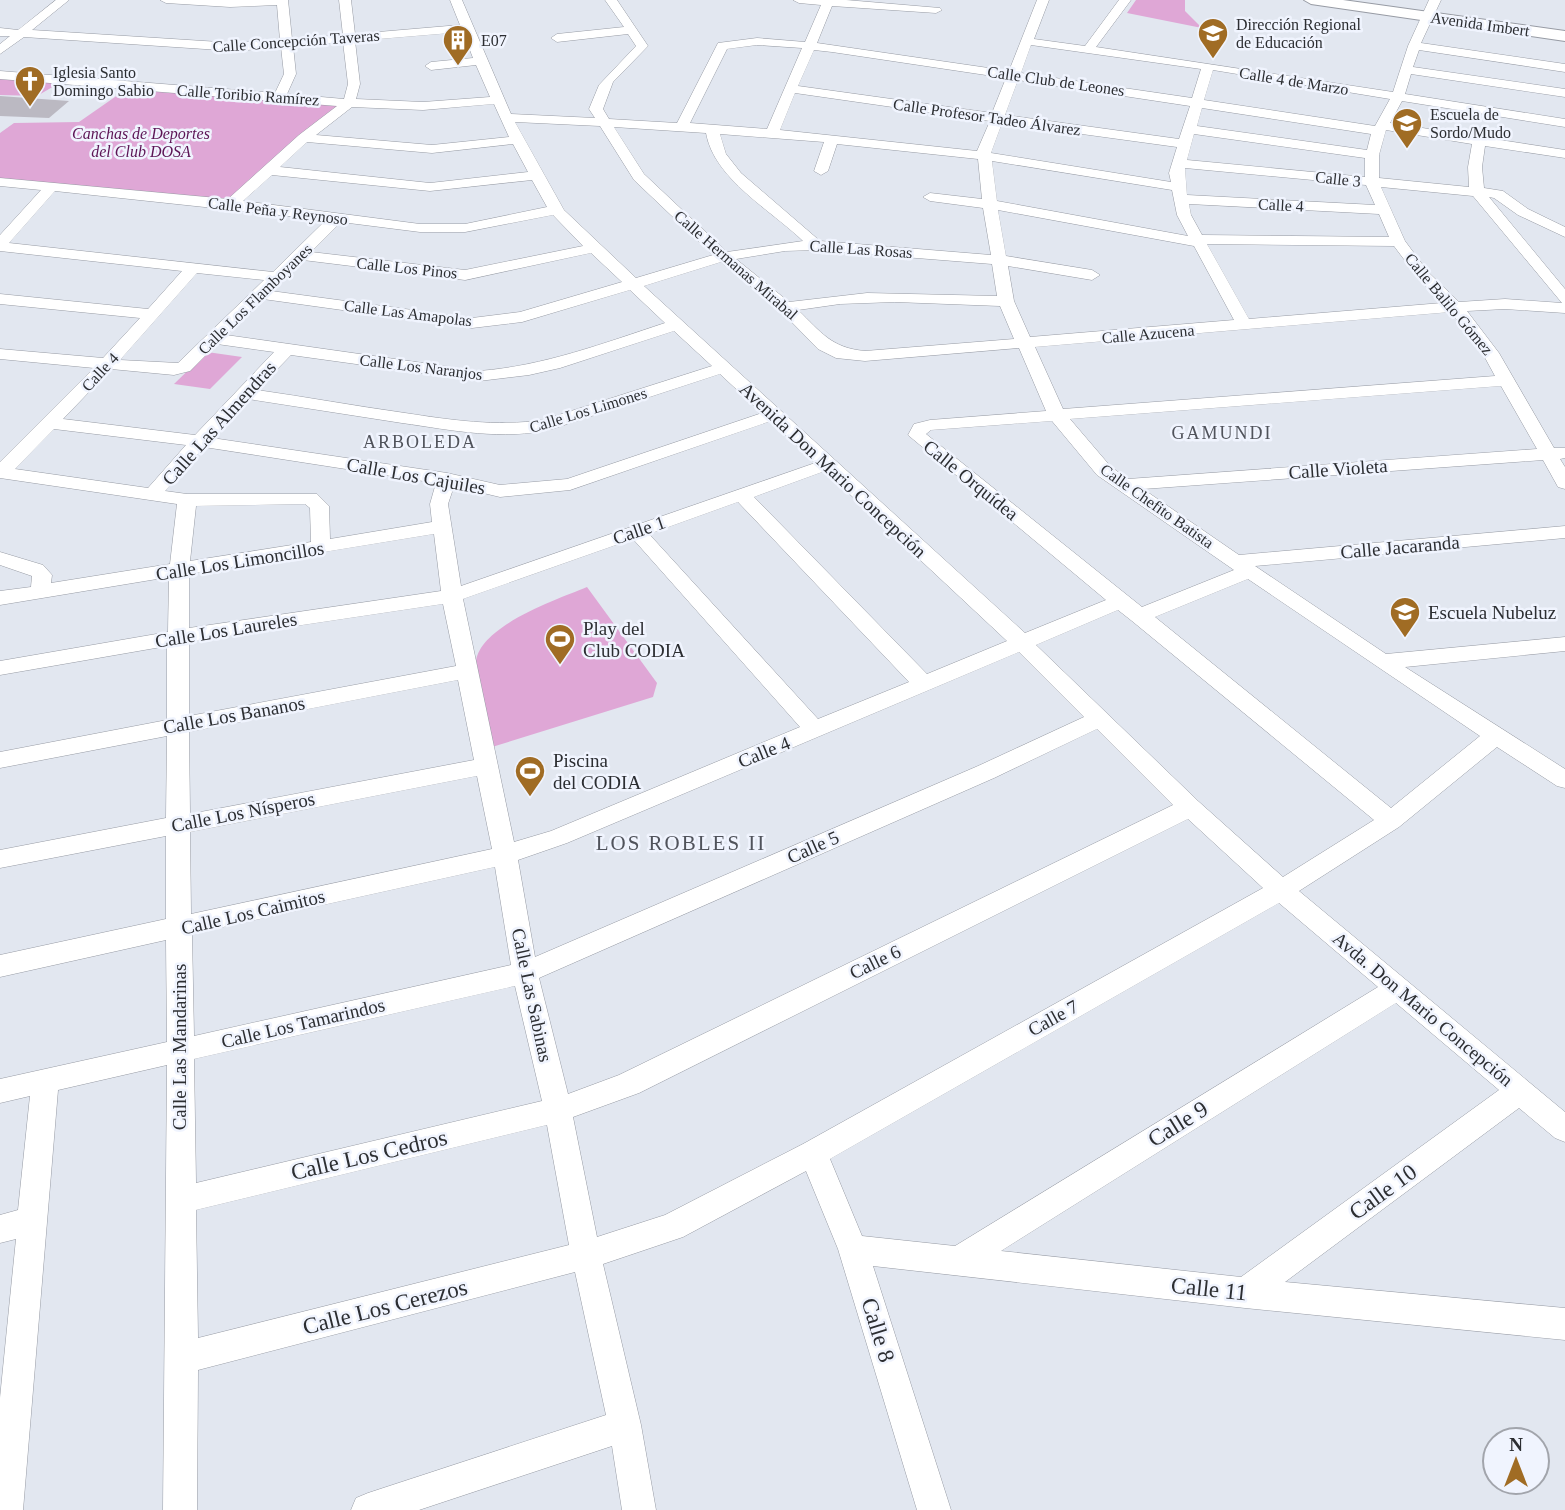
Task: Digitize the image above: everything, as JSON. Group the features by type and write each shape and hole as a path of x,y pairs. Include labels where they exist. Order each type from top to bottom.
{"main road":[{"name":"Avenida Imbert","path":"1311,0 1431,10"},
{"name":"Avenida Imbert","path":"1339,0 1431,10 1565,34"}],"street":[{"path":"0,50 8,35 51,0"},
{"path":"8,35 63,0"},
{"path":"166,0 230,4 282,1 290,75 279,98"},
{"path":"231,204 304,138 349,103 354,84 345,0"},
{"name":"Avenida Don Mario Concepción","path":"456,0 479,61 515,140 555,210 772,415 1021,642 1190,807 1281,890"},
{"path":"557,38 632,30 611,0"},
{"path":"799,0 936,10"},
{"name":"Calle Chefito Batista","path":"1043,0 996,118 985,156 989,204 1006,301 1056,414 1104,471 1382,662 1565,780"},
{"path":"1088,50 1125,0"},
{"path":"772,133 829,1"},
{"name":"Calle Balilo Gómez","path":"1431,10 1397,98 1381,128 1373,155 1372,182 1398,242 1423,275 1455,307 1492,353 1507,380 1558,453 1565,483"},
{"name":"Calle Concepción Taveras","path":"8,35 207,47 287,44 466,28"},
{"name":"Calle Hermanas Mirabal","path":"632,30 642,46 614,74 598,95 596,109 639,177 723,257 786,307 824,345 842,354"},
{"name":"Calle 4 de Marzo","path":"1025,41 1208,66 1565,124"},
{"name":"Calle Club de Leones","path":"682,126 722,46 731,42 809,46 1479,141 1496,151 1565,155"},
{"path":"1415,46 1565,68"},
{"path":"430,66 479,61"},
{"path":"1208,66 1175,173 1184,215 1245,326"},
{"path":"1406,70 1565,93"},
{"name":"Calle Toribio Ramírez","path":"0,75 349,103 434,106 497,100"},
{"name":"Calle Profesor Tadeo Álvarez","path":"791,89 996,118 1373,155"},
{"name":"Calle 4","path":"506,118 682,126 832,139 985,156 1179,193 1382,210"},
{"path":"712,128 712,142 722,160 746,186 816,245"},
{"path":"304,138 432,149 515,140"},
{"path":"821,171 832,139"},
{"path":"1479,141 1475,167 1477,192 1565,299"},
{"name":"Calle 3","path":"1178,163 1477,192 1496,188"},
{"path":"267,170 430,187 537,176"},
{"name":"Calle Peña y Reynoso","path":"0,182 231,204 420,228 465,228 555,210"},
{"path":"0,245 52,187"},
{"path":"1496,188 1523,212 1565,233"},
{"path":"930,197 989,204 1199,241 1398,242"},
{"name":"Calle Los Flamboyanes","path":"0,354 174,370 184,367 216,339 337,218"},
{"path":"0,245 278,277"},
{"name":"Calle Las Rosas","path":"635,284 723,257 785,246 816,245 1000,260 1092,275"},
{"name":"Calle Los Pinos","path":"300,255 466,275 595,248"},
{"name":"Calle 4","path":"0,472 107,364 194,267"},
{"name":"Calle Las Amapolas","path":"261,294 472,323 522,317 635,284"},
{"path":"0,299 153,314"},
{"path":"786,307 815,300 1006,301"},
{"path":"1455,307 1505,304 1565,308"},
{"name":"Calle Azucena","path":"842,354 865,356 1025,344 1455,307"},
{"name":"Calle Los Naranjos","path":"216,339 479,376 499,375 570,359 675,324"},
{"name":"Calle Las Almendras","path":"152,495 199,441 287,349"},
{"name":"Calle Los Limones","path":"244,393 428,422 522,430 546,425 722,368"},
{"name":"Calle Orquídea","path":"1391,821 917,435 920,429 930,425 1507,380"},
{"name":"Calle Los Cajuiles","path":"51,423 199,441 447,479 500,491 569,484 772,415"},
{"name":"Calle Violeta","path":"1125,485 1558,453"},
{"name":"Calle 1","path":"452,596 826,465"},
{"path":"0,472 152,495"},
{"name":"Calle Las Sabinas","path":"447,479 439,503 440,527 452,596 505,855 525,973 558,1110 586,1255 625,1426 639,1510"},
{"path":"741,494 924,684"},
{"name":"Calle Las Almendras","path":"152,495 187,500 310,498 319,506 321,548"},
{"name":"Calle Las Mandarinas","path":"180,1510 183,1358 178,637 179,571 187,500"},
{"name":"Calle Los Limoncillos","path":"0,598 440,527"},
{"path":"636,531 816,731"},
{"name":"Calle Jacaranda","path":"1139,616 1243,566 1565,532"},
{"path":"0,558 36,569 42,575 40,592"},
{"name":"Calle Los Laureles","path":"0,668 178,637 452,596"},
{"name":"Calle 4","path":"505,855 559,837 1121,601"},
{"path":"1382,662 1565,644"},
{"name":"Calle Los Bananos","path":"0,760 469,671"},
{"name":"Calle 5","path":"525,973 986,772 1101,718"},
{"name":"Calle 7","path":"586,1255 671,1227 813,1153 1281,890 1391,821 1495,736"},
{"name":"Calle Los Nísperos","path":"0,859 486,766"},
{"name":"Calle 6","path":"558,1110 629,1084 1190,807"},
{"name":"Calle Los Caimitos","path":"0,966 505,855"},
{"name":"Avda. Don Mario Concepción","path":"1281,890 1565,1129"},
{"name":"Calle Los Tamarindos","path":"0,1091 525,973"},
{"name":"Calle 9","path":"958,1261 1398,988"},
{"path":"6,1510 9,1388 33,1221 45,1081"},
{"name":"Calle 10","path":"1245,1293 1520,1091"},
{"name":"Calle Los Cedros","path":"180,1200 558,1110"},
{"name":"Calle 8","path":"813,1153 853,1250 934,1510"},
{"path":"0,1229 33,1221"},
{"name":"Calle 11","path":"853,1250 1245,1293 1565,1324"},
{"name":"Calle Los Cerezos","path":"183,1358 586,1255"},
{"path":"368,1510 625,1426"}],"green space":[{"path":"1136,0 1185,0 1185,11 1202,28 1127,13"},
{"path":"0,77 61,82 37,96 0,95"},
{"name":"Canchas de Deportes del Club DOSA","path":"125,90 343,102 232,201 0,178 0,133 14,123 79,122"},
{"path":"207,352 242,357 210,389 174,384"},
{"name":"Play del Club CODIA","path":"587,587 657,683 653,697 492,747 477,681 476,661 481,648 491,636 522,615"}],"building":[{"name":"Iglesia Santo Domingo Sabio","path":"0,96 69,101 49,118 0,116"}],"place":[{"name":"Dirección Regional de Educación","path":"1213,60"},
{"name":"E07","path":"458,67"},
{"name":"Iglesia Santo Domingo Sabio","path":"30,108"},
{"name":"Escuela de Sordo/Mudo","path":"1407,150"},
{"name":"Escuela Nubeluz","path":"1405,639"},
{"name":"Play del Club CODIA","path":"560,666"},
{"name":"Piscina del CODIA","path":"530,798"}],"district":[{"name":"GAMUNDI","path":"1222,433"},
{"name":"ARBOLEDA","path":"420,442"},
{"name":"LOS ROBLES II","path":"681,843"}]}
